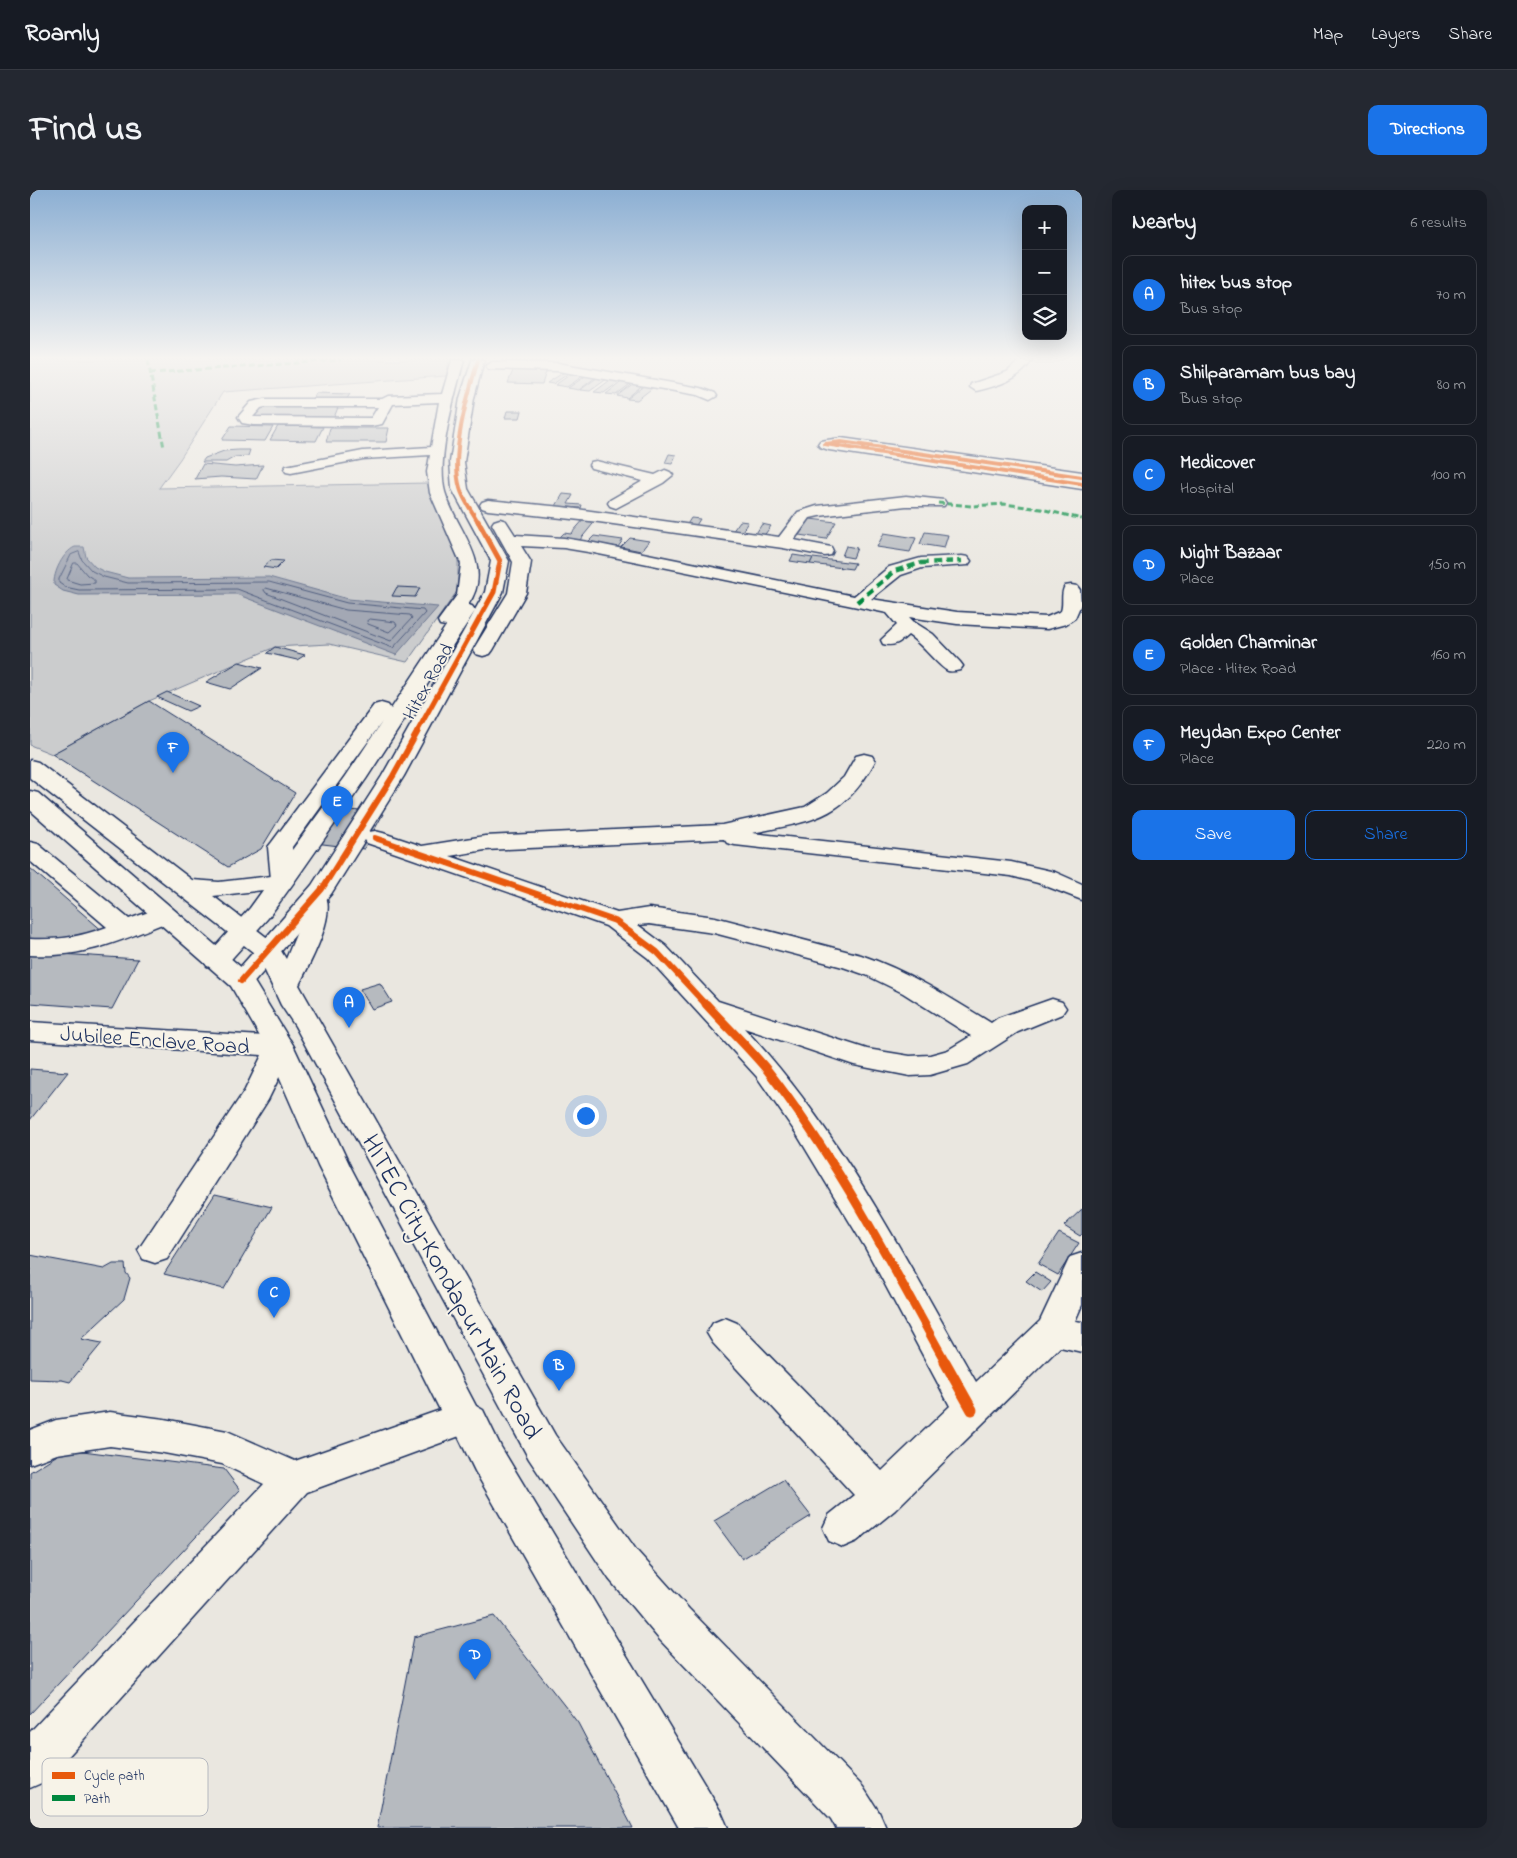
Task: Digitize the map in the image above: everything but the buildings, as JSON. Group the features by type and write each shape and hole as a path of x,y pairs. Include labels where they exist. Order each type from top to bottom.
{"street":[{"name":"Hitex Road","path":"281,881 280,847 320,790 466,594 470,564 438,493 434,472 439,436"},
{"name":"Hitex Road","path":"255,942 281,881 355,779 476,595 482,564 443,490 441,464 446,436"},
{"name":"Hitex Road","path":"318,894 393,776 494,592 500,561 460,489 457,462 461,436"},
{"path":"476,457 479,436"},
{"path":"1082,477 841,442 825,444 1082,484"},
{"path":"291,469 340,457 380,452 436,450"},
{"path":"596,466 664,476 611,498 604,517 719,536 783,543 825,551"},
{"name":"Hitex Road","path":"420,854 371,845 378,835 407,776 517,593 522,562 483,497 538,508 604,517"},
{"path":"783,543 804,515 816,511 906,501 938,503"},
{"path":"509,540 564,543 594,548 893,609 957,618 1046,623 1060,621 1069,614 1073,603 1070,590"},
{"path":"857,602 894,571 921,564 962,561"},
{"path":"893,609 907,626 926,638 953,666"},
{"path":"890,640 907,626"},
{"path":"420,854 485,843 702,834 750,827 812,812 835,798 853,781 864,761"},
{"name":"HITEC City–Kondapur Main Road","path":"30,767 255,942 285,985 542,1446 623,1565 680,1631 848,1803 863,1828"},
{"name":"HITEC City–Kondapur Main Road","path":"30,798 229,971 280,1048 334,1166 462,1418 470,1422 493,1468 705,1828"},
{"path":"67,830 96,817"},
{"path":"702,834 1011,869 1046,877 1082,892"},
{"path":"30,849 126,930"},
{"path":"420,854 615,921 657,952 767,1070 807,1125 878,1240 972,1410"},
{"name":"Hitex Road","path":"229,971 255,942 318,894 342,882 354,872"},
{"path":"186,887 219,888 281,881"},
{"path":"285,985 312,927 318,894"},
{"path":"30,947 50,948 86,944 163,915"},
{"path":"615,921 649,916 715,925 875,969 913,988 992,1036"},
{"path":"708,1006 864,1058 910,1066 930,1065 958,1057 1008,1025 1052,1008"},
{"name":"Jubilee Enclave Road","path":"30,1031 280,1048"},
{"path":"155,1250 258,1092 280,1048"},
{"path":"843,1528 881,1497 972,1410 1068,1334 1082,1266"},
{"path":"725,1333 881,1497"},
{"path":"30,1765 294,1479 462,1418"},
{"path":"30,1447 56,1437 110,1429 164,1436 227,1448 294,1479"}],"shaded area":[{"path":"30,436 194,436 159,488 429,483 458,556 458,590 407,662 329,644 275,647 149,701 52,754 30,745"}],"water":[{"path":"75,547 84,547 86,557 95,567 105,572 128,578 269,577 348,599 438,607 396,655 236,594 79,595 63,591 54,585 55,575 63,558"}],"marked path":[{"path":"162,436 164,448"},
{"path":"938,503 972,506 1004,504 1041,509 1082,519"},
{"path":"857,602 895,571 921,563 962,561"}],"cycle path":[{"path":"241,981 322,889 393,776 494,592 500,561 460,489 457,462 461,436"},
{"path":"1082,477 841,442 825,444 1082,484"},
{"path":"375,838 615,921 657,952 767,1070 807,1125 878,1240 972,1410"}],"place":[{"name":"Meydan Expo Center","path":"173,773"},
{"name":"Golden Charminar","path":"337,827"},
{"name":"hitex bus stop","path":"349,1028"},
{"name":"Medicover","path":"274,1318"},
{"name":"Shilparamam bus bay","path":"559,1391"},
{"name":"Night Bazaar","path":"475,1680"}]}
